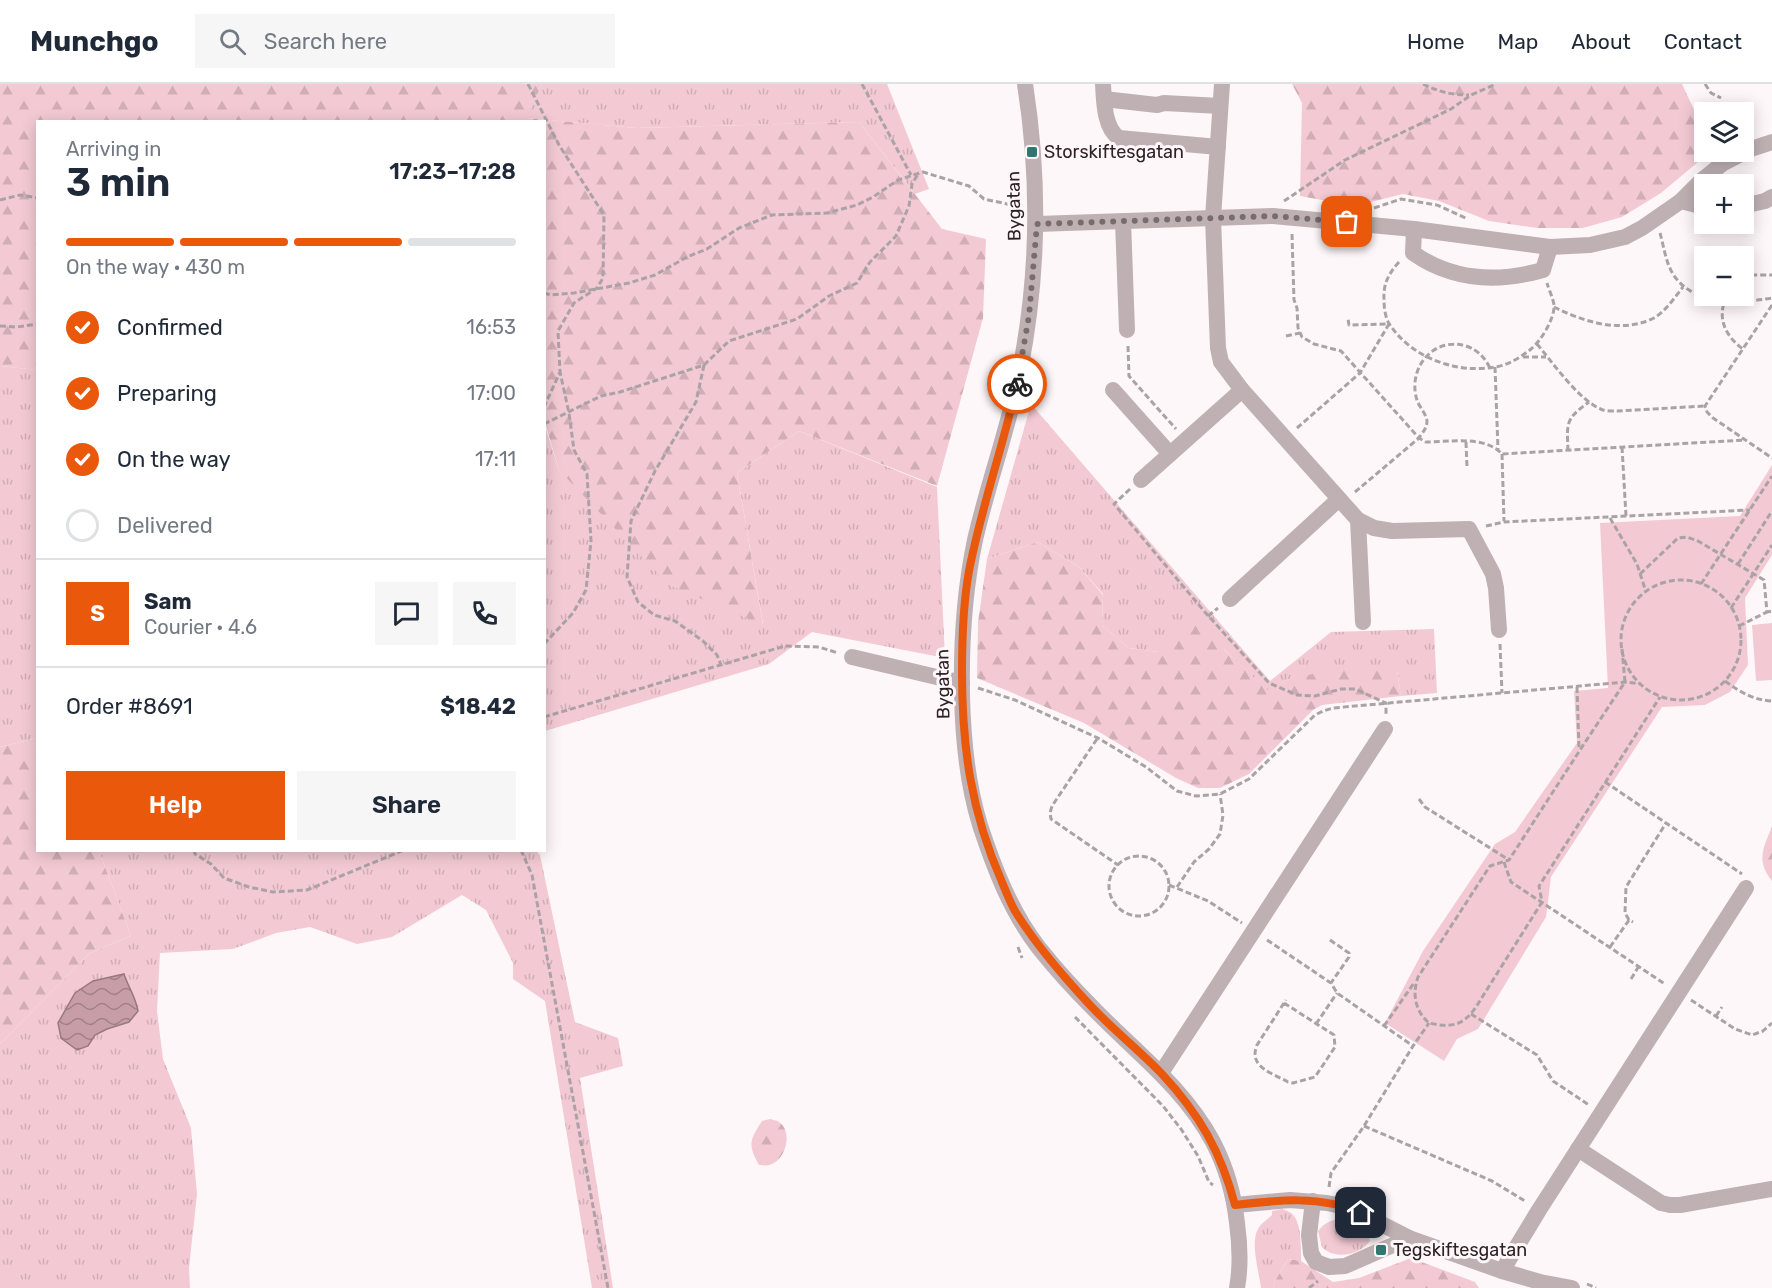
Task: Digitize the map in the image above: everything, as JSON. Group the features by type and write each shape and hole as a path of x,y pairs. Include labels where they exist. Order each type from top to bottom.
{"street":[{"name":"Bygatan","path":"1024,84 1037,224 1029,316 1020,373 976,539 964,604 963,729 968,772 979,821 995,867 1014,909 1038,947 1090,1006 1161,1073 1190,1107 1211,1139 1228,1180 1235,1205 1240,1250 1237,1288"},
{"path":"1222,84 1213,218 1219,355 1226,369 1358,520 1374,528 1392,531 1469,529 1493,574 1497,588 1499,630"},
{"path":"1218,147 1119,138 1110,128 1104,92 1157,105 1164,103 1220,105"},
{"path":"1037,224 1213,218 1292,210 1550,247 1590,245 1625,237 1656,220 1722,164 1751,149 1772,142"},
{"path":"1754,204 1765,201 1772,196"},
{"path":"1681,201 1694,204"},
{"path":"1123,221 1127,330"},
{"path":"1414,229 1413,253 1444,270 1480,277 1509,278 1543,270 1550,247"},
{"path":"1113,390 1170,454"},
{"path":"1141,480 1242,390"},
{"path":"1230,598 1341,501"},
{"path":"1358,520 1363,622"},
{"path":"852,657 962,683"},
{"path":"1161,1073 1385,729"},
{"path":"1502,1271 1749,884"},
{"path":"1578,1149 1661,1203 1670,1205 1772,1189"},
{"path":"1235,1205 1268,1201 1320,1202 1350,1208 1409,1238 1502,1271 1540,1282 1579,1286"},
{"path":"1320,1202 1309,1234 1311,1252 1316,1262 1329,1267 1345,1266 1409,1238"}],"path":[{"path":"528,84 560,145 604,215 603,278 597,288 574,303 558,331 560,372 574,450 588,474 591,519 586,590 573,613 546,642"},
{"path":"862,84 911,176"},
{"path":"1423,84 1453,95 1471,95"},
{"path":"1496,84 1471,95 1451,109 1345,160 1282,202 1292,210 1294,300 1297,308 1298,328 1302,337 1314,344 1341,351 1419,438 1426,442 1475,442 1498,449 1502,454 1504,522"},
{"path":"1705,84 1711,93 1721,98"},
{"path":"546,294 551,295 629,283 655,275 687,256 707,249 739,228 772,215 827,213 857,205 898,180 923,172 969,186 984,199 1025,208"},
{"path":"546,423 602,396 704,366 729,341 797,319 829,296 857,283 870,261 896,236 909,206 912,184 918,174"},
{"path":"0,200 20,195 36,198"},
{"path":"1368,209 1401,199 1437,205 1474,221"},
{"path":"1656,220 1669,266 1683,286 1694,292"},
{"path":"1413,253 1400,261 1387,280 1384,303 1389,324 1403,340 1425,356 1448,366 1493,368 1521,357 1537,344 1545,332 1554,307 1543,270"},
{"path":"1754,275 1772,275"},
{"path":"1554,307 1581,319 1608,326 1638,323 1655,317 1670,304 1683,286"},
{"path":"1754,300 1772,298"},
{"path":"1705,406 1772,305"},
{"path":"1723,306 1723,323 1727,334 1743,349"},
{"path":"1348,319 1348,325 1389,324"},
{"path":"0,326 17,327 36,324"},
{"path":"1285,439 1360,373 1389,324"},
{"path":"1127,330 1129,376 1186,440"},
{"path":"1286,336 1300,333"},
{"path":"1537,344 1561,374 1589,402 1604,410 1705,406"},
{"path":"1341,501 1419,438 1426,429 1426,418 1417,401 1415,376 1425,356 1448,345 1465,346 1480,354 1493,368 1498,449"},
{"path":"1521,357 1548,357"},
{"path":"704,366 696,402 655,471 631,521 627,577 638,602 654,615 675,621 703,641 717,655 721,665"},
{"path":"546,402 560,372"},
{"path":"1568,451 1567,426 1570,420 1589,402"},
{"path":"1705,406 1713,418 1772,458"},
{"path":"1502,454 1745,440"},
{"path":"1466,442 1467,467"},
{"path":"1622,447 1626,516"},
{"path":"1701,584 1772,476"},
{"path":"1469,529 1504,522 1750,510"},
{"path":"1738,564 1772,511"},
{"path":"1610,518 1637,564 1646,592"},
{"path":"1640,574 1678,538 1688,537 1764,580 1767,612"},
{"path":"1731,608 1772,545"},
{"path":"1384,1026 1490,866 1509,860 1625,682 1622,650 1622,631 1633,605 1656,586 1678,581 1701,584 1718,594 1731,608 1741,636 1736,665 1725,681 1709,693 1690,700 1660,696 1641,684 1628,669 1622,650"},
{"path":"1739,626 1772,611"},
{"path":"1499,630 1502,693"},
{"path":"546,716 785,646 819,647 852,657"},
{"path":"1725,681 1743,694 1772,701"},
{"path":"962,683 1015,700 1098,738 1146,766 1177,790 1196,796 1220,794 1249,779 1315,715 1323,711 1365,705 1625,682 1641,684"},
{"path":"1577,687 1580,750"},
{"path":"1418,977 1414,998 1420,1012 1429,1023 1452,1026 1465,1020 1471,1014 1542,902 1539,886 1660,696"},
{"path":"1098,738 1052,806 1050,813 1051,819 1118,865"},
{"path":"1605,783 1666,823 1749,884"},
{"path":"1177,888 1194,862 1209,849 1220,834 1223,815 1220,794"},
{"path":"1419,799 1425,807 1509,860"},
{"path":"1610,947 1631,921 1625,913 1626,887 1666,823"},
{"path":"194,852 225,878 249,887 273,892 307,890 399,852"},
{"path":"522,852 532,875 608,1288"},
{"path":"1136,856 1150,858 1162,866 1169,885 1166,900 1161,907 1148,916 1132,916 1118,908 1110,894 1110,879 1118,865 1123,860 1136,856"},
{"path":"1504,862 1512,882 1735,1029 1752,1035 1763,1031 1772,1023"},
{"path":"1169,885 1208,901 1254,931 1331,983 1337,993 1413,1046"},
{"path":"1330,940 1349,953 1349,957 1331,983"},
{"path":"1631,979 1639,966"},
{"path":"1316,1024 1337,993"},
{"path":"1285,1002 1316,1024 1334,1035 1335,1047 1315,1077 1293,1083 1288,1082 1261,1067 1255,1059 1254,1053 1257,1045 1285,1002"},
{"path":"1716,1016 1722,1007"},
{"path":"1471,1014 1537,1055 1553,1081 1601,1113"},
{"path":"1075,1017 1163,1106 1198,1156 1209,1182 1217,1185 1228,1180"},
{"path":"1320,1202 1331,1173 1364,1126 1429,1023"},
{"path":"1364,1126 1492,1181 1539,1210"},
{"path":"1579,1286 1596,1288"}],"green space":[{"path":"0,84 542,84 526,118 637,128 859,122 942,229 986,239 983,318 937,486 799,431 737,473 763,625 669,585 559,470 546,426 546,120 36,120 36,370 0,366"},
{"path":"542,84 887,84 929,189 915,194 859,122 637,128 525,118"},
{"path":"1292,84 1682,84 1694,110 1694,162 1698,162 1661,193 1622,217 1583,228 1537,228 1489,221 1439,201 1403,194 1355,206 1300,196 1302,103"},
{"path":"0,366 36,370 36,738 0,747"},
{"path":"1031,404 1270,681 1331,632 1434,629 1437,693 1401,696 1397,670 1289,679 1267,691 1224,649 1158,652 1129,648 1102,625 1103,594 1079,567 1038,542 987,559"},
{"path":"546,429 559,470 763,624 737,473 799,431 937,487 945,658 812,632 769,664 546,731"},
{"path":"1772,465 1772,555 1745,598 1748,665 1730,692 1705,705 1662,707 1551,877 1546,917 1478,1029 1457,1039 1444,1061 1385,1023 1423,951 1495,844 1515,832 1577,743 1574,691 1608,688 1600,523 1740,516"},
{"path":"1038,542 1079,567 1103,595 1102,625 1129,648 1158,652 1188,615 1267,690 1289,679 1350,666 1397,670 1401,696 1322,705 1313,710 1249,774 1220,788 1198,788 1176,778 1084,723 977,678 978,622 987,559"},
{"path":"1772,623 1772,680 1756,681 1752,625"},
{"path":"36,738 36,852 99,852 131,936 90,953 0,1044 0,747"},
{"path":"1772,827 1772,881 1764,867 1763,854"},
{"path":"99,852 537,852 540,855 575,1022 618,1038 623,1066 580,1078 613,1288 592,1288 545,1001 513,979 513,963 486,910 462,895 392,937 357,944 310,927 276,933 233,949 160,953 157,1011 163,1059 191,1128 197,1194 189,1268 190,1288 0,1288 0,1044 90,953 131,936"},
{"path":"770,1119 778,1121 784,1127 786,1146 775,1163 759,1165 753,1152 752,1138 762,1121"},
{"path":"1282,1209 1291,1213 1297,1222 1301,1261 1288,1259 1273,1288 1261,1288 1255,1250 1256,1235 1261,1225 1272,1215 1272,1211"},
{"path":"1345,1218 1366,1228 1370,1241 1353,1253 1333,1254 1322,1247 1318,1231 1323,1225"},
{"path":"1411,1258 1475,1282 1479,1288 1273,1288 1288,1259 1301,1261 1333,1282 1359,1278"}],"water":[{"path":"124,974 138,1011 129,1022 95,1035 88,1046 77,1050 61,1038 58,1023 75,993 93,981"}],"way so far":[{"path":"1017,384 1029,316 1037,224 1273,216 1347,222"}],"place":[{"name":"Storskiftesgatan","path":"1032,152"},
{"name":"Tegskiftesgatan","path":"1381,1250"}],"route":[{"path":"1017,384 976,539 964,604 962,638 963,729 968,772 979,821 995,867 1014,909 1038,947 1090,1006 1161,1073 1190,1107 1211,1139 1220,1158 1235,1205 1268,1201 1313,1201 1350,1208 1361,1213"}]}
